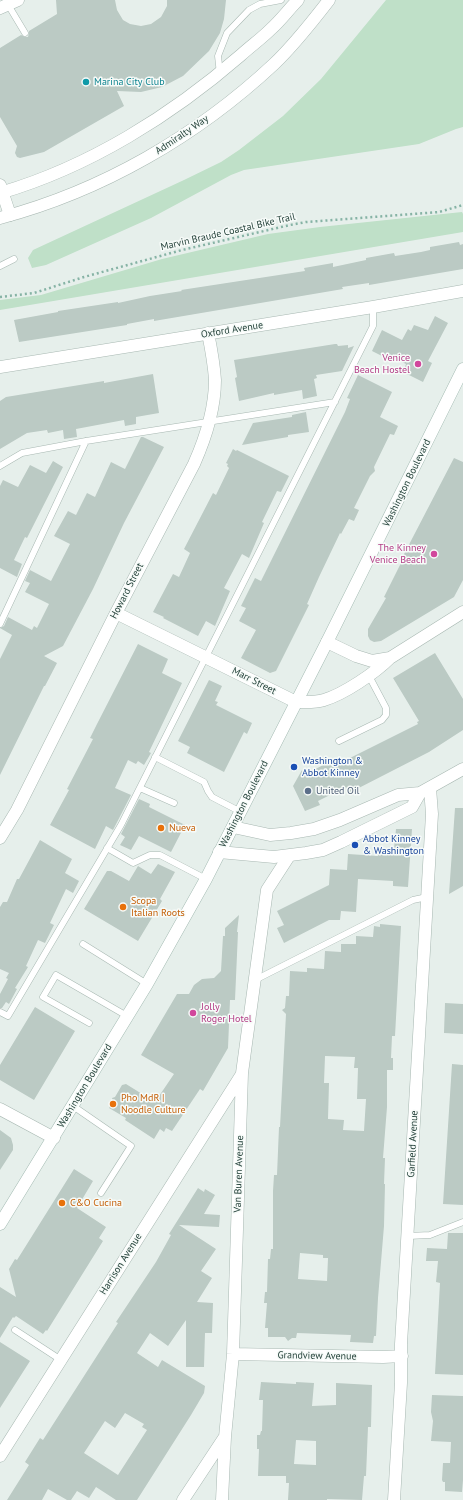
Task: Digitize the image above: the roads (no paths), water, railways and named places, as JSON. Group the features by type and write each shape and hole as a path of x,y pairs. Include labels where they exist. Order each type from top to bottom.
{"street":[{"name":"Admiralty Way","path":"5,216 48,203 97,184 144,159 189,132 236,97 275,63 312,22 329,0"},
{"path":"5,216 1,190 39,180 94,156 169,112 220,74 271,29 297,1"},
{"name":"Oxford Avenue","path":"0,367 373,308 463,292"},
{"name":"Howard Street","path":"0,838 17,810 194,464 204,440 214,403 215,379 208,333"},
{"name":"Washington Boulevard","path":"0,1224 128,1016 206,879 327,642 463,369"},
{"name":"Marr Street","path":"116,614 296,702 323,701 334,697 369,676 390,658 463,612"},
{"name":"Marr Street","path":"327,642 356,656 372,661 390,658"},
{"path":"233,827 270,834 291,834 314,829 340,820 398,794 425,790 463,769"},
{"path":"219,852 274,857 323,850 412,807 425,790"},
{"name":"Garfield Avenue","path":"394,1500 402,1356 401,1344 432,814 425,790"},
{"name":"Van Buren Avenue","path":"222,1500 225,1437 233,1354 242,1073 267,890 289,856"},
{"name":"Harrison Avenue","path":"0,1456 242,1073"},
{"path":"0,1108 54,1138"},
{"name":"Grandview Avenue","path":"233,1354 383,1357 402,1356"},
{"path":"183,1500 225,1437"}],"lane":[{"path":"220,74 218,56 227,33 249,10 260,4 281,0 297,1"},
{"path":"8,3 25,33"},
{"path":"0,266 14,259"},
{"path":"0,1012 8,1016 107,848 140,788 373,326 373,308"},
{"path":"0,466 22,453 335,402"},
{"path":"0,624 86,442"},
{"path":"339,741 382,720 386,715 386,708 369,676"},
{"path":"155,757 204,782 212,797 240,812"},
{"path":"140,788 174,803"},
{"path":"107,848 133,863 150,855 160,855 206,879"},
{"path":"255,980 413,900 427,897"},
{"path":"83,944 147,984"},
{"path":"89,1023 43,997 56,975 128,1016"},
{"path":"73,1106 131,1146 101,1193"},
{"path":"408,1236 430,1235 463,1222"},
{"path":"15,1330 61,1360"}],"place":[{"name":"Marina City Club","path":"86,82"},
{"name":"Venice Beach Hostel","path":"418,364"},
{"name":"The Kinney Venice Beach","path":"434,554"},
{"name":"Washington & Abbot Kinney","path":"294,767"},
{"name":"United Oil","path":"308,791"},
{"name":"Nueva","path":"161,828"},
{"name":"Abbot Kinney & Washington","path":"355,845"},
{"name":"Scopa Italian Roots","path":"123,907"},
{"name":"Jolly Roger Hotel","path":"193,1013"},
{"name":"Pho MdR | Noodle Culture","path":"113,1104"},
{"name":"C&O Cucina","path":"62,1203"}]}
